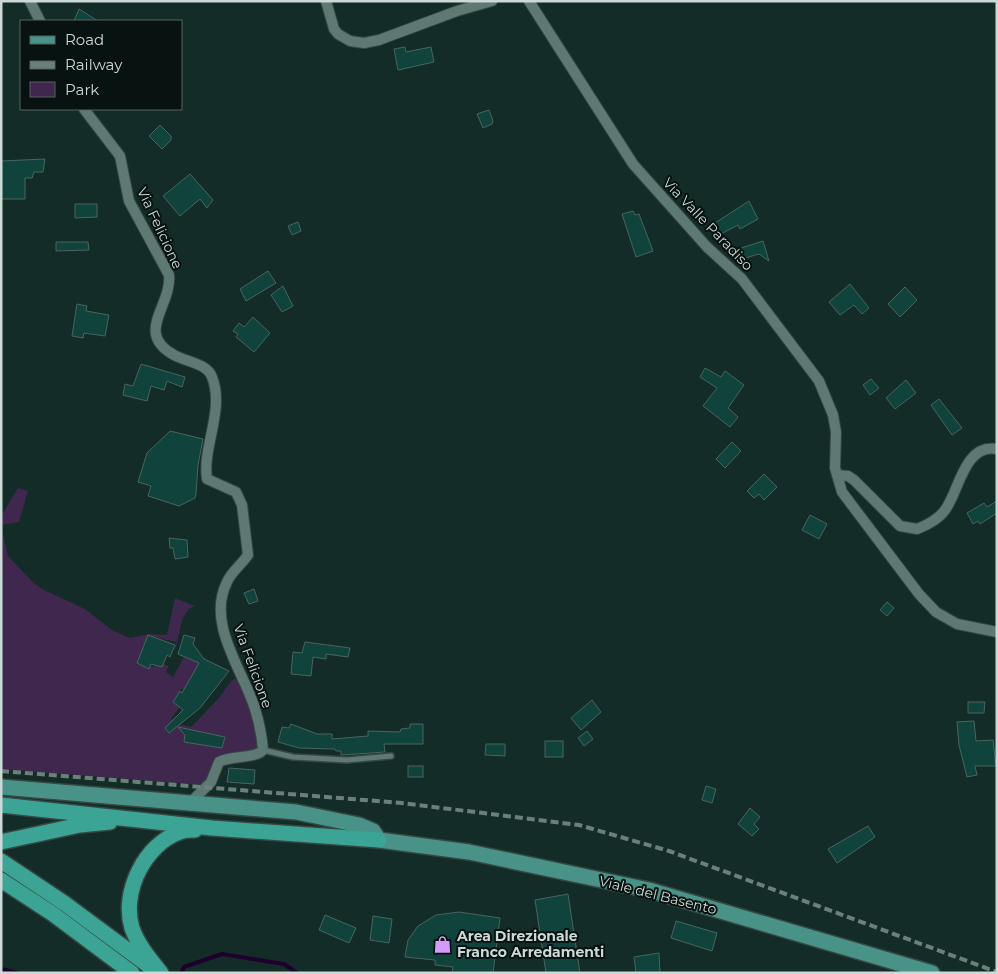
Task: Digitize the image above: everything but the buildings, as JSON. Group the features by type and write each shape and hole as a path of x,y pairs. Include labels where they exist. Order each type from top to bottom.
{"highway":[{"path":"1,806 85,812 212,828 379,840"},
{"path":"1,842 80,825 149,821"},
{"path":"161,973 138,944 131,926 129,908 131,890 146,859 156,848 180,832 212,828"},
{"path":"2,862 64,903 135,969"},
{"path":"1,880 135,969 157,973"}],"main road":[{"path":"1,787 195,798 326,817 369,829 376,834 379,840"},
{"name":"Viale del Basento","path":"379,840 469,852 649,890 932,973"}],"street":[{"path":"30,1 40,20"},
{"path":"326,1 334,29 338,34 350,41 364,43 379,40 457,11 492,1"},
{"name":"Via Valle Paradiso","path":"529,1 633,164 707,247 742,279 819,381 833,414 836,432 836,475 842,492 919,594 936,612 957,624 997,632"},
{"name":"Via Felicione","path":"85,110 120,156 129,201 168,275 170,288 160,309 155,335 161,348 180,359 201,366 212,376 215,388 215,412 206,469 207,479 236,492 242,505 248,546 248,555 227,581 222,596 225,637 256,710 263,750"},
{"path":"836,475 848,476 854,480 900,526 917,530 944,512 967,466 979,453 988,448 997,449"},
{"path":"195,798 211,782 219,762 231,757 257,755 263,750"}],"lane":[{"path":"263,750 293,757 347,760 391,756"}],"green space":[{"path":"18,488 28,491 19,522 1,525 1,516"},
{"path":"1,526 8,556 35,584 85,609 112,630 130,638 149,634 167,635 175,598 195,606 186,613 183,619 174,653 176,642 155,637 152,645 144,643 139,663 160,667 162,663 169,666 166,672 173,677 184,657 195,661 199,656 204,659 184,690 181,689 173,702 180,707 171,718 178,724 191,727 218,699 232,680 238,678 251,709 262,750 228,754 204,785 1,769"}],"waterway":[{"path":"181,973 184,967 222,954 284,964 297,973"},
{"path":"1,969 18,973"}],"railway":[{"path":"1,771 402,803 579,825 669,851 997,972"}],"place":[{"name":"Area Direzionale Franco Arredamenti","path":"443,944"}]}
